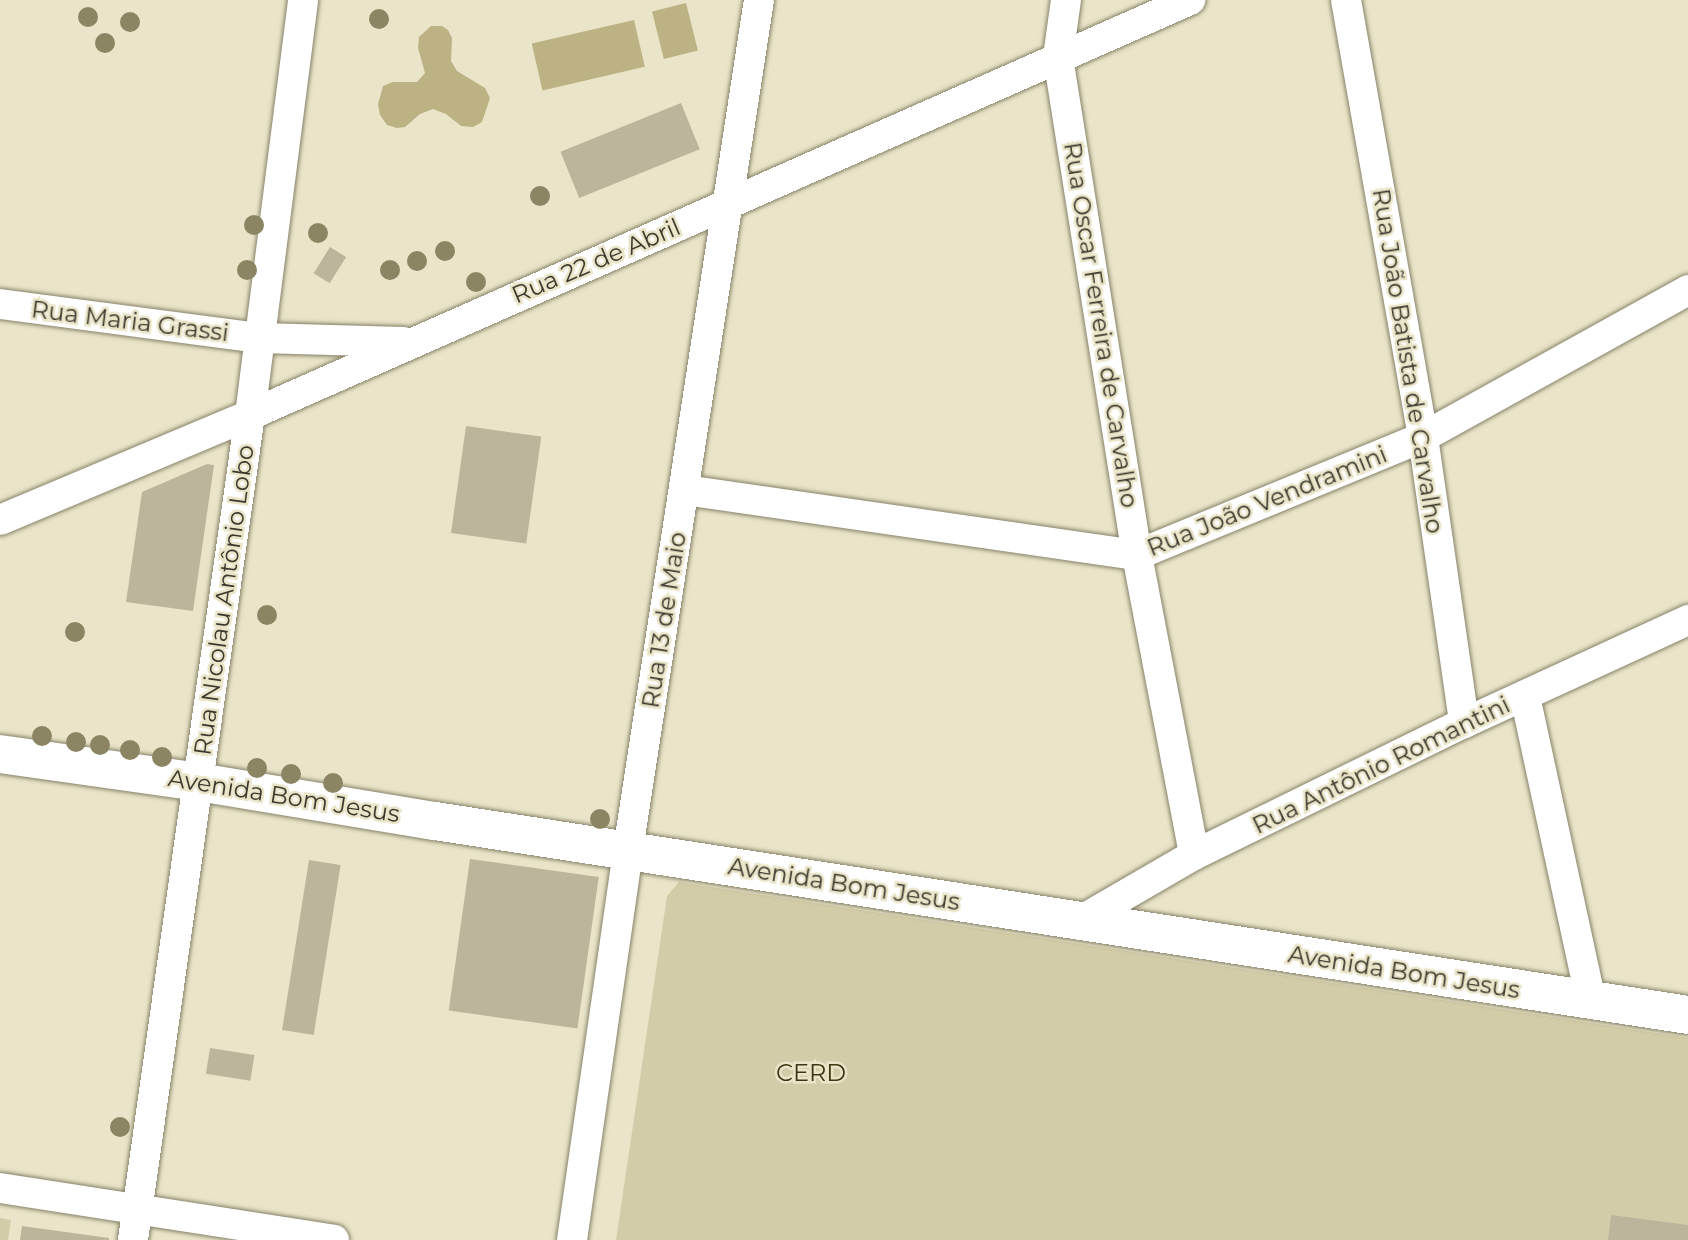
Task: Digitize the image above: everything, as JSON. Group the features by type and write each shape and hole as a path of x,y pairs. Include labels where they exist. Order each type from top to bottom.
{"street":[{"name":"Rua Nicolau Antônio Lobo","path":"133,1240 250,415 303,0"},
{"name":"Rua 13 de Maio","path":"572,1240 628,850 759,0"},
{"name":"Rua Oscar Ferreira de Carvalho","path":"1066,0 1058,57 1137,555 1194,855"},
{"name":"Rua 22 de Abril","path":"0,520 250,415 1190,0"},
{"name":"Rua João Batista de Carvalho","path":"1346,0 1423,437 1464,723"},
{"name":"Rua João Vendramini","path":"685,490 1137,555 1423,437 1688,290"},
{"name":"Rua Maria Grassi","path":"0,304 260,338 412,342"},
{"name":"Rua Antônio Romantini","path":"1080,921 1194,855 1464,723 1688,620"},
{"path":"1525,696 1591,1002"},
{"name":"Avenida Bom Jesus","path":"0,754 199,782 1591,1002 1688,1015"},
{"path":"0,1188 334,1240"}],"green space":[{"name":"CERD","path":"679,882 1688,1038 1688,1240 616,1240 667,896"},
{"path":"0,1218 11,1220 8,1240 0,1240"}],"shaded area":[{"path":"686,3 698,51 664,59 652,11"},
{"path":"634,20 645,67 542,90 532,44"},
{"path":"431,26 442,26 448,30 452,38 451,61 457,71 485,88 490,98 482,122 473,127 461,126 446,114 433,109 420,114 405,127 397,128 387,125 380,115 378,104 383,86 393,82 417,82 425,73 418,48 419,37"}],"building":[{"path":"681,103 700,149 579,198 560,152"},
{"path":"330,247 346,257 330,283 314,273"},
{"path":"466,426 541,437 526,544 451,533"},
{"path":"207,464 214,465 193,611 126,602 142,492"},
{"path":"470,859 599,877 577,1029 449,1011"},
{"path":"309,860 341,865 314,1035 282,1030"},
{"path":"210,1048 254,1055 250,1081 206,1074"},
{"path":"1611,1215 1688,1225 1688,1240 1608,1240"},
{"path":"22,1226 109,1238 109,1240 20,1240"}]}
